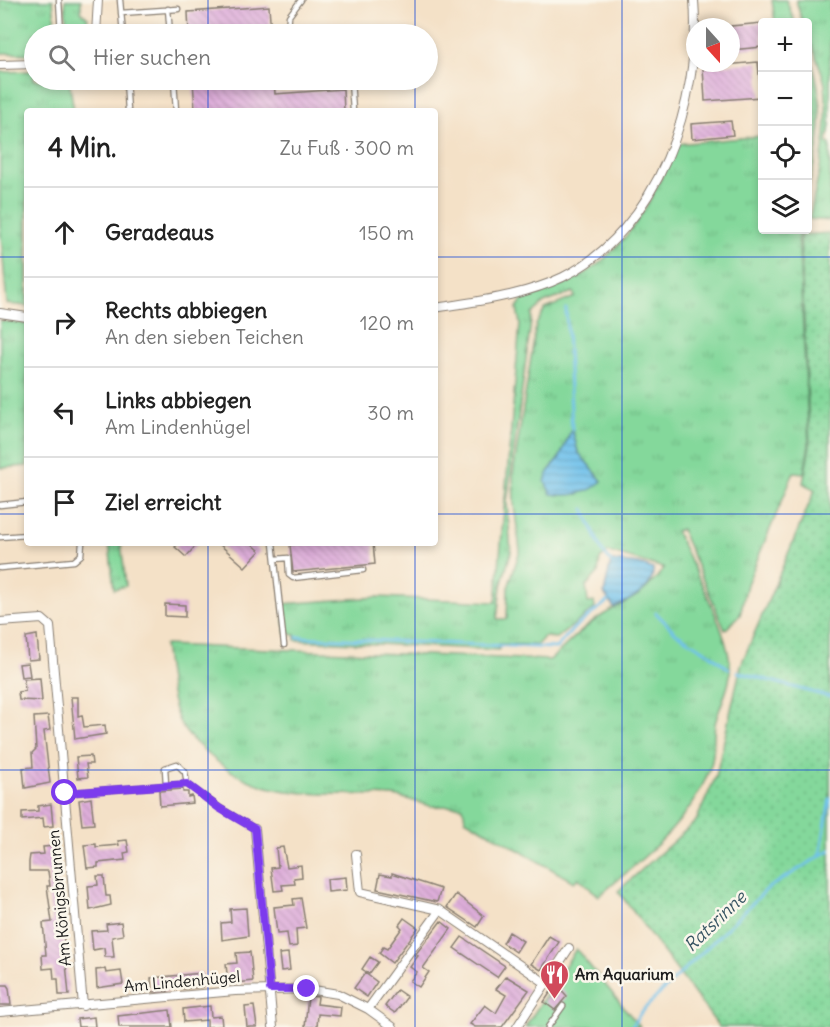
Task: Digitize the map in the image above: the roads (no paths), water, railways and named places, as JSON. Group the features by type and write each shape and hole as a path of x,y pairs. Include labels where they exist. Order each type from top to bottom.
{"street":[{"path":"97,24 98,0"},
{"path":"694,0 694,18"},
{"path":"0,65 24,64"},
{"path":"438,307 546,284 592,260 617,237 651,188 672,142 685,102 690,72"},
{"path":"0,313 24,316"},
{"name":"Am Königsbrunnen","path":"0,622 42,619 50,626 83,1006"},
{"path":"255,829 273,1027"},
{"path":"356,854 360,892 440,910 547,984"},
{"path":"368,1009 440,910"},
{"path":"517,1027 569,948"},
{"name":"Am Lindenhügel","path":"0,1012 270,989 307,989 338,994 368,1009 393,1027"}],"lane":[{"path":"59,0 60,24"},
{"path":"120,0 122,24"},
{"path":"289,24 289,16 301,0"},
{"path":"168,9 169,24"},
{"path":"121,13 178,9"},
{"path":"127,90 128,108"},
{"path":"175,90 176,108"},
{"path":"352,90 353,108"},
{"path":"0,505 24,502"},
{"path":"0,537 24,535"},
{"path":"0,568 74,561 81,555 82,546"},
{"path":"273,546 284,645"},
{"path":"275,559 288,558 289,575 293,578 363,570"},
{"path":"166,785 165,768 171,764 181,767 187,784 219,808 255,829"},
{"path":"65,793 187,784"},
{"path":"548,1027 563,1006"}],"water":[{"path":"572,428 578,452 602,481 578,494 551,494 545,482 548,472 560,457"},
{"path":"611,561 639,564 653,569 650,583 645,589 634,598 614,608 604,593"}],"waterway":[{"path":"566,309 572,430"},
{"path":"584,509 602,551 612,563"},
{"path":"297,637 556,648 574,628 608,601"},
{"path":"656,613 676,633 729,669"},
{"path":"738,672 830,697"},
{"path":"820,856 830,799"},
{"name":"Ratsrinne","path":"632,1027 641,1012 768,888 830,850"}],"place":[{"name":"Am Aquarium","path":"554,1000"}]}
